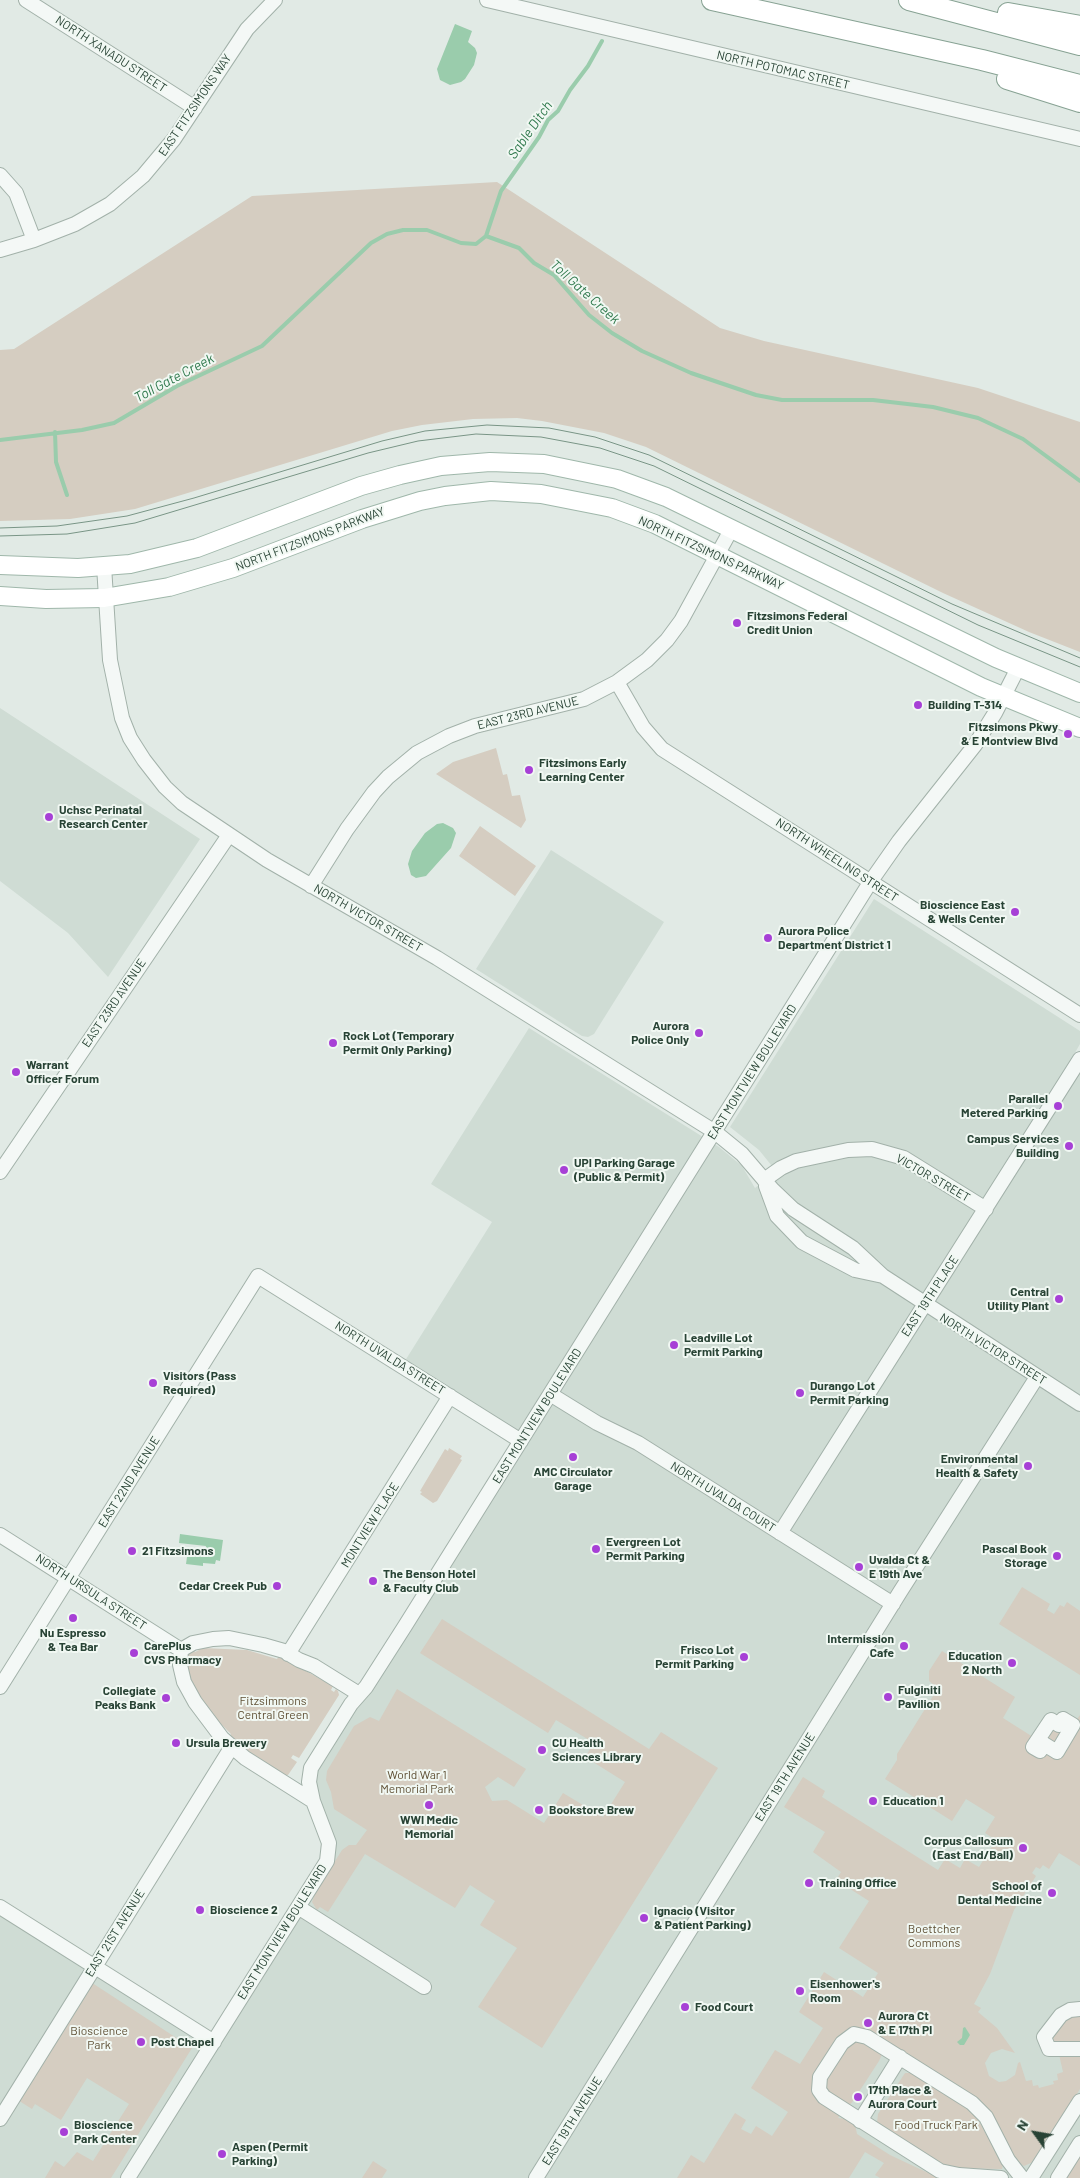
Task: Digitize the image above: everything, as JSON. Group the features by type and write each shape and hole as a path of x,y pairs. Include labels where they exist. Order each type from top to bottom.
{"highway":[{"path":"712,0 991,62 1080,85"},
{"path":"909,0 1080,45"},
{"path":"936,0 1080,26"},
{"path":"847,31 1080,102"}],"main road":[{"path":"0,565 47,568 104,566 138,562 197,548 361,486 400,475 441,466 490,462 544,464 617,479 666,497 1018,668 1080,693"},
{"name":"NORTH FITZSIMONS PARKWAY","path":"0,596 53,599 104,598 169,587 200,579 392,509 445,496 474,492 521,492 588,502 655,524 1004,697 1080,728"}],"street":[{"name":"NORTH XANADU STREET","path":"26,0 195,108"},
{"name":"EAST FITZSIMONS WAY","path":"0,250 56,233 92,215 126,191 164,152 247,29 275,0"},
{"name":"NORTH POTOMAC STREET","path":"487,0 1080,139"},
{"path":"0,175 16,193 34,240"},
{"name":"EAST 23RD AVENUE","path":"311,886 347,829 374,792 417,753 465,729 567,704 592,695 617,682 647,660 667,640 688,609 732,528"},
{"name":"NORTH VICTOR STREET","path":"104,566 104,598 114,685 122,718 133,744 153,772 174,795 229,835 311,886 430,954 715,1132 742,1154 764,1180 793,1209 853,1248 882,1276 924,1305 1080,1404"},
{"name":"EAST MONTVIEW BOULEVARD","path":"128,2178 321,1871 329,1852 328,1837 313,1801 309,1782 311,1768 400,1634 871,881 899,841 975,745 1004,697 1018,668"},
{"name":"NORTH WHEELING STREET","path":"617,682 643,727 659,746 1080,1015"},
{"name":"EAST 23RD AVENUE","path":"0,1172 229,835"},
{"name":"EAST 19TH PLACE","path":"780,1533 1080,1059"},
{"name":"VICTOR STREET","path":"764,1180 781,1168 796,1162 848,1150 872,1150 904,1158 986,1209"},
{"name":"NORTH VICTOR STREET","path":"764,1180 777,1216 792,1234 812,1249 842,1265 882,1276"},
{"name":"NORTH UVALDA STREET","path":"258,1276 521,1441"},
{"name":"EAST 22ND AVENUE","path":"0,1687 258,1276"},
{"name":"EAST 19TH AVENUE","path":"536,2178 893,1604 1038,1377"},
{"name":"NORTH UVALDA COURT","path":"550,1394 597,1423 638,1443 893,1604"},
{"name":"MONTVIEW PLACE","path":"288,1654 450,1396"},
{"name":"NORTH URSULA STREET","path":"0,1535 181,1650"},
{"path":"313,1801 231,1748 206,1718 184,1682 180,1665 181,1650 193,1643 230,1638 274,1647 314,1666 359,1694"},
{"name":"EAST 21ST AVENUE","path":"0,2119 231,1748"},
{"path":"0,1907 214,2042"},
{"path":"298,1907 424,1987"},
{"path":"1080,2010 1070,2010 1061,2015 1044,2038 1049,2049 1080,2049"},
{"path":"1001,2178 959,2175 940,2170 822,2096 819,2085 822,2073 842,2043 854,2034 867,2037 980,2109 1008,2160 1022,2178"},
{"path":"860,2120 900,2057"},
{"path":"1031,2178 1080,2101"},
{"path":"1058,2178 1080,2143"}],"shaded area":[{"path":"455,24 472,31 468,42 475,48 477,53 474,65 465,79 450,85 440,80 437,69"},
{"path":"0,708 200,839 108,977 68,933 0,881"},
{"path":"443,823 453,828 456,833 451,848 426,876 416,878 411,875 408,864 412,851 425,833 437,824"},
{"path":"551,850 664,922 594,1034 588,1037 582,1036 476,969"},
{"path":"874,899 1080,1031 1080,1044 1054,1089 1080,1068 1080,2178 0,2178 0,1907 214,2042 327,1861 309,1782 516,1448 443,1398 398,1372 492,1222 431,1184 529,1028 719,1147 742,1166 755,1188 776,1171 759,1150 730,1127"},
{"path":"180,1534 223,1540 220,1561 216,1560 215,1564 203,1563 203,1566 186,1564 188,1550 193,1550 193,1554 204,1556 206,1546 179,1543"},
{"path":"965,2027 970,2035 964,2045 960,2045 957,2042 962,2038 963,2028"}],"green space":[{"path":"497,182 720,328 764,341 978,388 1080,422 1080,652 1029,632 943,593 646,447 604,433 542,421 517,418 473,419 422,425 392,431 135,509 70,519 0,521 0,350 14,349 252,196"},
{"path":"496,748 503,775 507,774 512,796 520,795 526,820 521,828 436,774 453,762"},
{"path":"480,826 536,866 515,896 459,856"},
{"path":"449,1448 462,1456 460,1459 462,1460 437,1501 433,1503 420,1494 422,1492 420,1491 445,1449 448,1451"},
{"path":"1022,1587 1050,1604 1047,1610 1054,1614 1060,1605 1064,1607 1067,1602 1080,1611 1080,1675 999,1624"},
{"name":"World War 1 Memorial Park","path":"442,1619 649,1749 661,1732 718,1768 542,2048 478,2007 517,1948 480,1925 495,1901 470,1885 455,1908 365,1854 328,1912 320,1907 317,1910 312,1902 316,1891 342,1850 349,1845 356,1845 367,1830 334,1809 331,1792 326,1780 327,1771 354,1726 370,1717 379,1721 397,1689 526,1769 514,1787 498,1777 485,1787 492,1801 507,1800 544,1823 563,1793 603,1817 625,1782 585,1757 594,1743 556,1720 548,1733 420,1653"},
{"name":"Fitzsimmons Central Green","path":"202,1645 203,1648 247,1650 277,1659 279,1656 333,1686 331,1690 334,1692 336,1689 338,1691 339,1695 299,1758 293,1755 291,1758 297,1762 288,1775 285,1776 237,1745 229,1737 231,1734 216,1719 201,1698 184,1667 188,1667 188,1663 184,1662 193,1649 195,1652 199,1650 197,1646"},
{"name":"Boettcher Commons","path":"942,1651 1015,1697 1003,1718 1033,1737 1046,1717 1073,1725 1080,1715 1080,1866 1059,1853 1049,1869 1043,1865 1040,1869 1036,1867 1032,1873 1036,1876 1014,1910 990,1974 974,2004 981,2008 978,2012 997,2028 1015,2053 1002,2049 991,2053 985,2063 989,2076 999,2082 1006,2081 1015,2075 1018,2063 1020,2062 1026,2081 1032,2080 1033,2086 1038,2085 1039,2088 1054,2084 1053,2081 1058,2080 1057,2074 1063,2072 1058,2050 1049,2030 1080,2010 1080,2089 1033,2162 1024,2166 1017,2161 984,2105 887,2043 879,2061 853,2101 838,2118 847,2119 855,2124 857,2134 890,2155 939,2178 880,2178 875,2175 884,2163 865,2152 849,2178 677,2178 691,2155 704,2163 735,2113 746,2120 741,2129 751,2134 756,2126 772,2136 788,2112 751,2088 775,2050 800,2064 823,2028 799,2012 824,1972 863,1997 878,1973 839,1948 869,1901 836,1880 841,1872 813,1852 825,1832 784,1807 803,1777 825,1791 822,1797 938,1870 945,1859 960,1868 965,1859 979,1867 996,1840 985,1833 995,1817 966,1799 952,1821 885,1779 897,1760 897,1754 938,1688 929,1681 929,1671"},
{"name":"Bioscience Park","path":"86,1979 192,2048 111,2178 45,2178 55,2161 64,2167 77,2152 93,2161 129,2104 87,2078 61,2120 35,2104 32,2109 13,2097"},
{"name":"Food Truck Park","path":"905,2073 912,2073 967,2107 975,2114 1003,2165 1002,2169 955,2168 937,2163 877,2123 878,2114"},
{"path":"1080,2154 1080,2178 1065,2178"},
{"path":"373,2161 387,2170 382,2178 362,2178"}],"waterway":[{"name":"Sable Ditch","path":"486,236 501,191 539,137 548,120 558,111 602,41"},
{"name":"Toll Gate Creek","path":"0,440 82,430 114,423 177,386 262,346 371,243 387,234 403,230 427,230 461,243 476,244 486,236 519,248 534,263 554,275 589,315 612,333 642,351 691,373 756,395 782,400 873,400 933,407 978,418 1023,439 1080,481"},
{"path":"55,432 56,462 67,495"}],"tram line":[{"path":"0,528 57,526 127,516 194,498 382,441 425,431 487,425 549,428 595,437 649,455 952,604 1080,658"},
{"path":"0,536 67,534 135,523 368,453 418,441 476,434 541,437 600,448 654,466 978,625 1080,667"}],"place":[{"name":"Fitzsimons Federal Credit Union","path":"737,623"},
{"name":"Building T-314","path":"918,705"},
{"name":"Fitzsimons Pkwy & E Montview Blvd","path":"1068,734"},
{"name":"Fitzsimons Early Learning Center","path":"529,770"},
{"name":"Uchsc Perinatal Research Center","path":"49,817"},
{"name":"Bioscience East & Wells Center","path":"1015,912"},
{"name":"Aurora Police Department District 1","path":"768,938"},
{"name":"Aurora Police Only","path":"699,1033"},
{"name":"Rock Lot (Temporary Permit Only Parking)","path":"333,1043"},
{"name":"Warrant Officer Forum","path":"16,1072"},
{"name":"Parallel Metered Parking","path":"1058,1106"},
{"name":"Campus Services Building","path":"1069,1146"},
{"name":"UPI Parking Garage (Public & Permit)","path":"564,1170"},
{"name":"Central Utility Plant","path":"1059,1299"},
{"name":"Leadville Lot Permit Parking","path":"674,1345"},
{"name":"Visitors (Pass Required)","path":"153,1383"},
{"name":"Durango Lot Permit Parking","path":"800,1393"},
{"name":"AMC Circulator Garage","path":"573,1457"},
{"name":"Environmental Health & Safety","path":"1028,1466"},
{"name":"Evergreen Lot Permit Parking","path":"596,1549"},
{"name":"21 Fitzsimons","path":"132,1551"},
{"name":"Pascal Book Storage","path":"1057,1556"},
{"name":"Uvalda Ct & E 19th Ave","path":"859,1567"},
{"name":"The Benson Hotel & Faculty Club","path":"373,1581"},
{"name":"Cedar Creek Pub","path":"277,1586"},
{"name":"Nu Espresso & Tea Bar","path":"73,1618"},
{"name":"Intermission Cafe","path":"904,1646"},
{"name":"CarePlus CVS Pharmacy","path":"134,1653"},
{"name":"Frisco Lot Permit Parking","path":"744,1657"},
{"name":"Education 2 North","path":"1012,1663"},
{"name":"Fulginiti Pavilion","path":"888,1697"},
{"name":"Collegiate Peaks Bank","path":"166,1698"},
{"name":"Ursula Brewery","path":"176,1743"},
{"name":"CU Health Sciences Library","path":"542,1750"},
{"name":"Education 1","path":"873,1801"},
{"name":"WWI Medic Memorial","path":"429,1805"},
{"name":"Bookstore Brew","path":"539,1810"},
{"name":"Corpus Callosum (East End/Ball)","path":"1023,1848"},
{"name":"Training Office","path":"809,1883"},
{"name":"School of Dental Medicine","path":"1052,1893"},
{"name":"Bioscience 2","path":"200,1910"},
{"name":"Ignacio (Visitor & Patient Parking)","path":"644,1918"},
{"name":"Eisenhower's Room","path":"800,1991"},
{"name":"Food Court","path":"685,2007"},
{"name":"Aurora Ct & E 17th Pl","path":"868,2023"},
{"name":"Post Chapel","path":"141,2042"},
{"name":"17th Place & Aurora Court","path":"858,2097"},
{"name":"Bioscience Park Center","path":"64,2132"},
{"name":"Aspen (Permit Parking)","path":"222,2154"}]}
